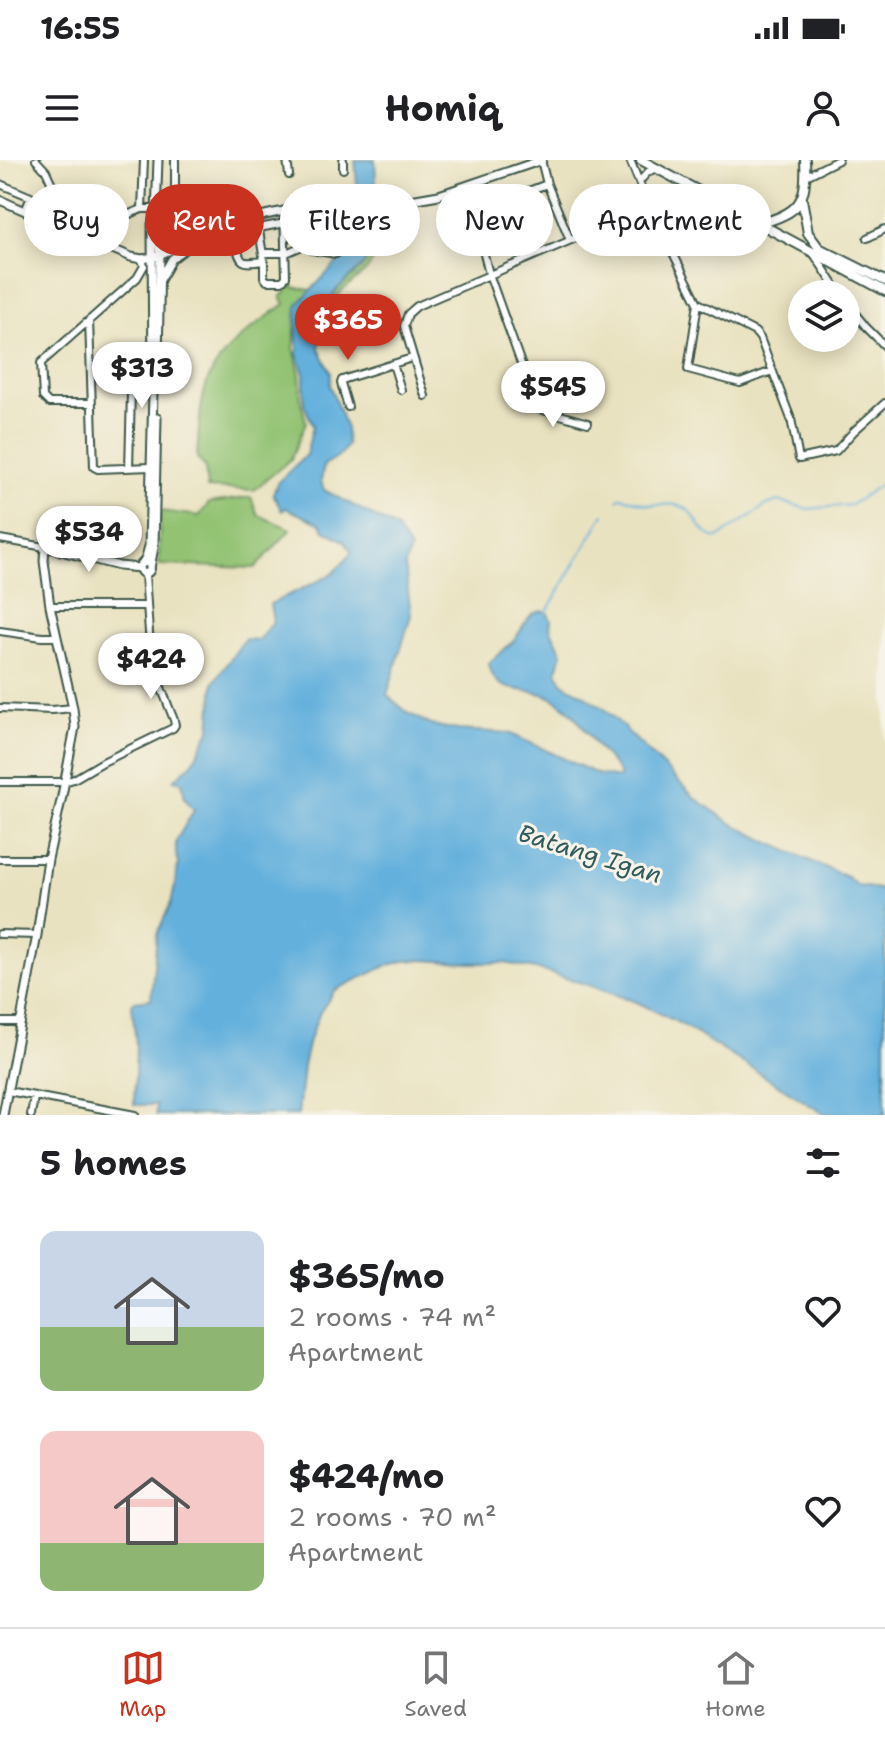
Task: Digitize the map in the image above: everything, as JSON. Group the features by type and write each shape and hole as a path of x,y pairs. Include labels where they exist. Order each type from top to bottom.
{"main road":[{"path":"641,160 688,184"},
{"path":"805,160 802,199 808,233 819,248 885,281"},
{"path":"771,220 785,216 802,199"},
{"path":"771,231 885,291"}],"street":[{"path":"36,160 52,184"},
{"path":"142,209 144,160"},
{"path":"157,184 158,160"},
{"path":"174,184 175,160"},
{"path":"286,160 289,175"},
{"path":"343,160 343,169"},
{"path":"475,184 541,160 547,184"},
{"path":"630,160 698,303 688,369 740,383 772,371"},
{"path":"806,176 838,160"},
{"path":"639,182 656,166"},
{"path":"0,184 24,194"},
{"path":"553,198 569,238"},
{"path":"0,200 24,211"},
{"path":"129,214 145,210"},
{"path":"867,238 885,229"},
{"path":"425,396 404,326 408,314 417,306 569,240"},
{"path":"239,256 246,263 280,254"},
{"path":"814,254 831,280"},
{"path":"129,256 142,259 157,256"},
{"path":"92,403 45,401 41,363 148,269 157,256"},
{"path":"144,568 153,554 155,531 157,256"},
{"path":"0,782 64,782 74,779 171,730 175,725 151,662 144,568 149,546 157,256"},
{"path":"159,283 176,256"},
{"path":"264,257 265,279 282,281 286,277 286,256"},
{"path":"484,256 524,372 525,405 588,423"},
{"path":"137,278 144,266 142,259"},
{"path":"137,278 148,285 154,298"},
{"path":"698,303 755,332 760,338 791,419 799,459 836,451 885,403"},
{"path":"860,319 885,346"},
{"path":"89,320 94,467 151,467"},
{"path":"348,407 342,380 412,358"},
{"path":"393,364 401,390"},
{"path":"129,468 131,392 153,391"},
{"path":"0,539 119,566 144,568"},
{"path":"3,1115 48,859 75,727 50,606 45,547"},
{"path":"50,606 147,606"},
{"path":"0,631 56,637"},
{"path":"0,708 73,708"},
{"path":"0,859 48,859"},
{"path":"0,934 37,935"},
{"path":"0,1022 20,1022"},
{"path":"8,1091 135,1115"},
{"path":"31,1115 34,1097"}],"green space":[{"path":"369,256 376,256 367,270 342,291 332,304 337,310 336,314 333,318 329,316 328,308 334,294 363,266"},
{"path":"291,287 312,290 297,307 294,349 306,422 291,459 254,490 207,488 205,467 197,458 201,407 209,378 232,345 285,304 281,297"},
{"path":"251,497 258,515 291,529 255,568 159,565 160,511 199,516 209,503"}],"water":[{"path":"355,160 375,160 375,184 357,184"},
{"name":"Batang Igan","path":"343,256 367,256 364,264 337,289 327,305 319,348 331,373 330,386 346,428 347,445 340,455 324,465 321,481 324,490 396,528 410,550 405,566 411,615 387,695 408,713 431,725 509,733 597,774 619,778 615,767 561,704 539,693 504,686 492,674 489,663 514,640 532,615 547,612 551,620 550,628 562,653 557,670 561,681 606,710 695,798 731,823 768,842 847,877 858,886 879,889 885,894 885,1115 826,1115 681,1024 639,1003 591,986 505,963 421,960 386,966 335,990 320,1012 309,1040 298,1115 156,1115 156,1105 134,1105 136,1045 132,1004 151,999 157,934 175,886 178,864 176,841 194,810 185,798 182,782 174,780 193,762 210,730 214,682 245,639 259,640 273,622 270,604 333,574 352,552 344,541 324,530 321,524 286,508 282,511 273,494 277,483 306,455 313,426 304,404 304,374 297,354 299,303"}],"waterway":[{"path":"618,500 620,497 651,505 680,506 690,512 707,534 718,538 778,501 808,509 851,505 885,484"},
{"path":"546,613 604,514"}]}
